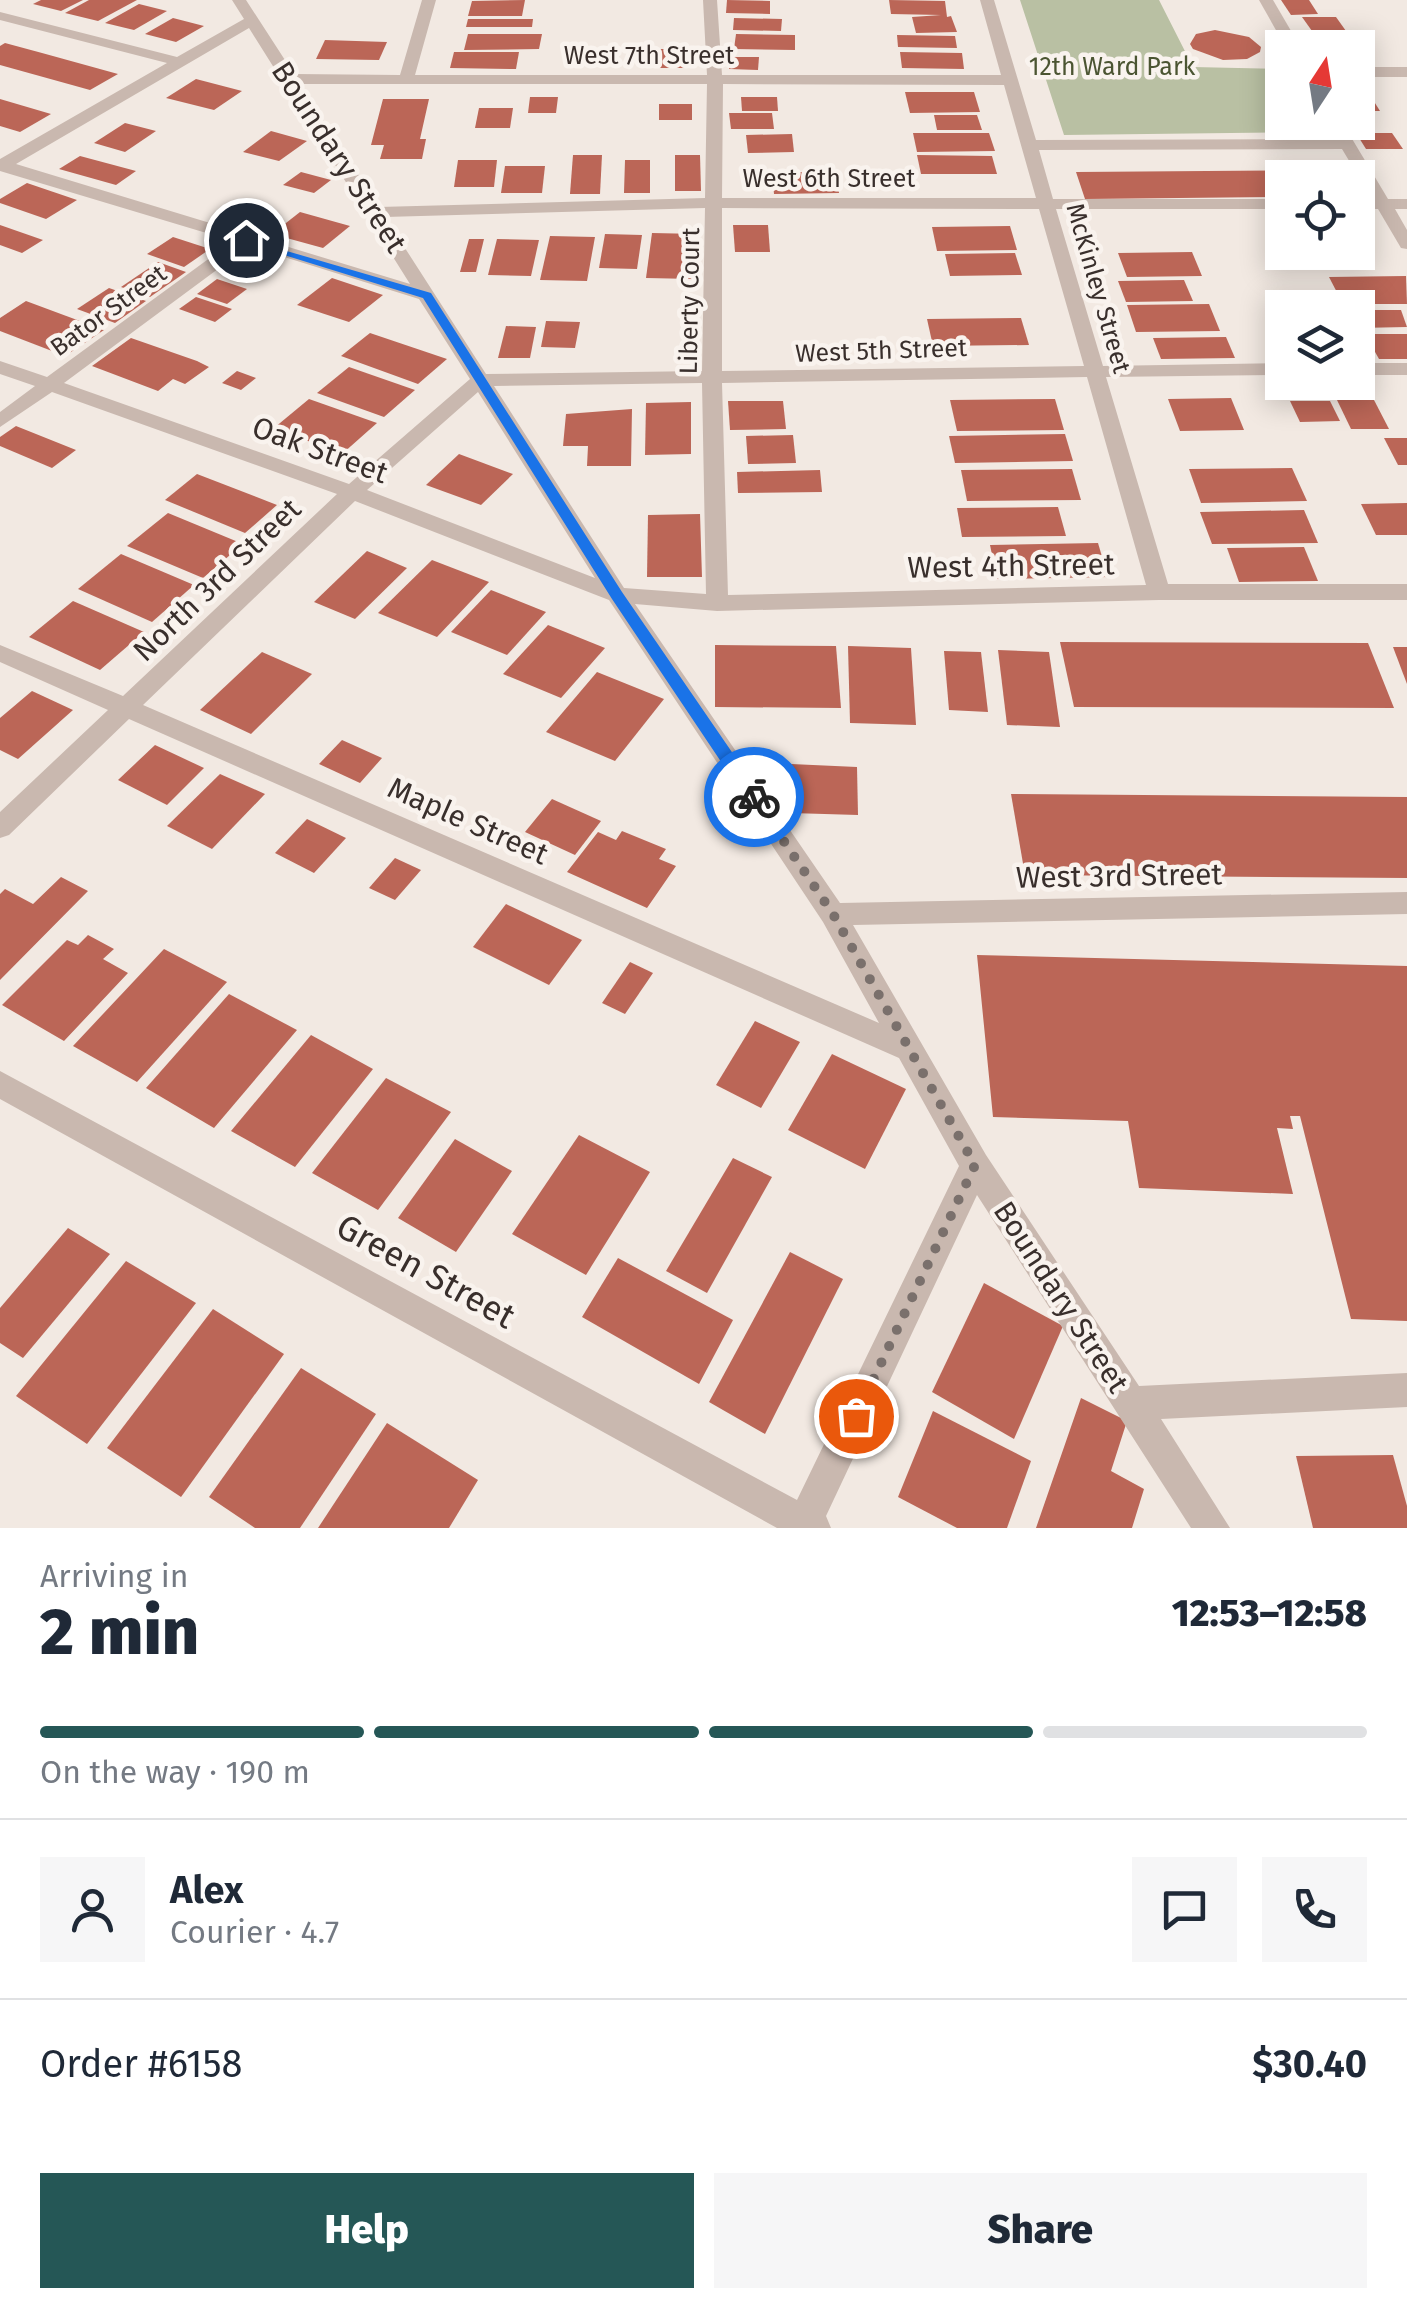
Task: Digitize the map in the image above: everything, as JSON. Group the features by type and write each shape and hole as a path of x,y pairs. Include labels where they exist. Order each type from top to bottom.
{"street":[{"name":"Boundary Street","path":"239,0 617,595 833,914 975,1165 1212,1528"},
{"path":"406,80 429,0"},
{"name":"Liberty Court","path":"710,0 715,80 712,380 718,603"},
{"name":"McKinley Street","path":"987,0 1159,592"},
{"path":"1266,0 1284,30"},
{"path":"0,16 179,62"},
{"path":"1,165 252,20"},
{"path":"1375,72 1407,72"},
{"name":"West 7th Street","path":"288,79 1010,80"},
{"path":"1343,140 1407,244"},
{"path":"1028,146 1345,144"},
{"path":"1,165 427,295"},
{"name":"West 6th Street","path":"376,212 716,203 1265,204"},
{"path":"1375,204 1407,204"},
{"name":"Bator Street","path":"0,421 246,240"},
{"name":"Oak Street","path":"0,367 352,492 617,595"},
{"name":"West 5th Street","path":"481,380 712,380 1094,369 1265,369"},
{"path":"1375,369 1407,369"},
{"name":"North 3rd Street","path":"0,828 352,492 481,380"},
{"name":"West 4th Street","path":"617,595 718,603 1159,592 1407,592"},
{"name":"Maple Street","path":"0,654 909,1048"},
{"name":"West 3rd Street","path":"833,914 1407,903"},
{"name":"Green Street","path":"0,1084 806,1526"},
{"path":"806,1526 975,1165"},
{"path":"1132,1403 1407,1390"}],"green space":[{"name":"12th Ward Park","path":"1020,0 1159,0 1193,67 1265,69 1265,133 1064,135"}],"building":[{"path":"41,0 83,0 61,11 33,4"},
{"path":"89,0 137,0 98,21 65,13"},
{"path":"525,0 522,16 468,16 472,1"},
{"path":"727,0 770,1 770,14 726,13"},
{"path":"889,0 945,1 947,17 951,16 957,32 916,33 912,17 941,15 891,14"},
{"path":"1281,0 1309,0 1318,14 1291,15"},
{"path":"139,4 167,11 134,30 105,23"},
{"path":"1302,17 1336,17 1345,30 1311,30"},
{"path":"173,18 204,26 176,42 145,34"},
{"path":"734,18 782,19 781,31 733,30"},
{"path":"468,19 533,19 532,27 466,27"},
{"path":"1215,30 1249,37 1261,47 1260,52 1247,59 1223,60 1193,49 1190,44 1196,34"},
{"path":"468,34 542,34 539,49 464,50"},
{"path":"736,34 795,35 795,50 734,49"},
{"path":"897,35 955,36 957,48 898,47"},
{"path":"325,40 387,42 379,60 316,59"},
{"path":"5,43 118,74 90,90 0,65 0,46"},
{"path":"648,49 691,49 692,68 648,68"},
{"path":"454,52 519,52 516,69 450,68"},
{"path":"900,52 962,53 964,69 902,68"},
{"path":"730,57 759,57 758,70 729,69"},
{"path":"196,79 242,91 214,110 166,98"},
{"path":"905,92 974,92 980,112 910,113"},
{"path":"530,97 558,97 556,113 528,113"},
{"path":"741,97 777,97 778,111 742,111"},
{"path":"0,99 51,114 20,132 0,126"},
{"path":"383,99 429,99 420,139 426,139 422,159 380,159 384,145 371,145"},
{"path":"659,104 692,104 692,120 659,120"},
{"path":"479,108 513,108 510,128 475,128"},
{"path":"729,113 772,113 774,129 731,129"},
{"path":"934,115 977,115 982,130 937,130"},
{"path":"125,123 156,131 125,152 94,143"},
{"path":"271,131 307,141 279,161 243,152"},
{"path":"913,133 989,133 995,151 917,152"},
{"path":"1375,133 1392,133 1403,149 1366,149 1360,140 1375,140"},
{"path":"792,134 794,152 748,153 746,135"},
{"path":"573,155 602,155 600,194 570,194"},
{"path":"675,155 700,155 701,191 675,191"},
{"path":"917,155 992,156 997,174 921,174"},
{"path":"80,156 136,171 116,185 59,169"},
{"path":"458,160 497,160 494,187 454,187"},
{"path":"625,160 650,160 650,193 624,193"},
{"path":"505,166 545,166 542,193 501,193"},
{"path":"1265,171 1265,197 1085,199 1076,172"},
{"path":"301,172 331,180 314,193 283,185"},
{"path":"772,172 836,172 839,193 774,194"},
{"path":"27,183 77,200 46,219 0,203 0,199"},
{"path":"249,204 275,211 255,226 228,219"},
{"path":"300,212 350,226 323,248 272,234"},
{"path":"0,225 43,240 22,253 0,245"},
{"path":"733,225 768,225 770,252 735,252"},
{"path":"1010,226 1017,250 937,251 932,227"},
{"path":"652,233 699,234 694,279 646,278"},
{"path":"605,234 642,235 637,269 599,268"},
{"path":"550,236 595,237 587,281 540,280"},
{"path":"173,237 210,249 184,267 147,254"},
{"path":"469,239 484,239 476,272 460,272"},
{"path":"497,239 539,240 531,276 488,275"},
{"path":"1192,252 1202,276 1127,277 1118,253"},
{"path":"1015,253 1022,275 950,276 945,254"},
{"path":"158,262 186,272 150,297 121,287"},
{"path":"1406,276 1407,304 1375,304 1375,290 1336,290 1329,277"},
{"path":"332,278 383,295 349,322 297,305"},
{"path":"217,279 247,289 227,304 197,294"},
{"path":"1184,280 1193,301 1126,302 1118,281"},
{"path":"109,288 146,301 115,323 77,309"},
{"path":"196,297 232,309 215,322 179,309"},
{"path":"26,301 104,330 65,356 0,331 0,318"},
{"path":"1209,304 1220,331 1136,332 1127,305"},
{"path":"1375,310 1401,310 1407,327 1375,328"},
{"path":"1021,318 1029,345 933,346 927,319"},
{"path":"546,321 580,322 575,348 541,347"},
{"path":"506,326 536,327 530,358 498,358"},
{"path":"370,333 447,359 418,384 341,356"},
{"path":"1375,334 1407,334 1407,359 1379,359"},
{"path":"1226,337 1235,358 1161,359 1153,338"},
{"path":"131,338 209,367 185,384 173,379 158,391 92,366"},
{"path":"349,367 415,390 384,417 317,393"},
{"path":"237,371 256,378 241,390 222,383"},
{"path":"1231,398 1244,430 1180,431 1168,399"},
{"path":"309,399 377,423 342,454 274,428"},
{"path":"1055,399 1064,430 957,431 950,400"},
{"path":"1337,400 1374,400 1389,429 1351,429"},
{"path":"728,401 783,401 786,429 730,430"},
{"path":"1290,401 1330,401 1340,421 1300,422"},
{"path":"691,402 691,454 645,455 646,403"},
{"path":"632,409 631,466 587,466 588,446 563,446 566,414"},
{"path":"16,426 76,450 52,468 0,446 0,437"},
{"path":"1065,434 1073,461 955,463 949,436"},
{"path":"793,435 796,463 748,464 746,436"},
{"path":"1384,438 1407,438 1407,465 1398,465"},
{"path":"459,454 513,474 481,505 426,485"},
{"path":"1292,468 1307,501 1201,503 1189,469"},
{"path":"1072,469 1081,500 967,501 961,470"},
{"path":"820,470 822,492 738,493 737,472"},
{"path":"197,474 277,505 245,533 165,500"},
{"path":"1407,503 1407,535 1376,535 1361,504"},
{"path":"1058,507 1066,536 962,537 957,508"},
{"path":"1304,510 1318,543 1212,544 1200,512"},
{"path":"168,513 243,544 203,578 127,546"},
{"path":"700,514 702,577 647,577 648,515"},
{"path":"1098,543 1108,577 997,579 990,545"},
{"path":"1304,547 1318,581 1239,582 1227,548"},
{"path":"367,551 407,568 355,619 314,602"},
{"path":"121,554 194,585 152,622 78,589"},
{"path":"432,560 489,582 437,637 378,613"},
{"path":"491,590 546,612 507,655 451,632"},
{"path":"73,601 144,632 100,670 29,637"},
{"path":"548,625 605,648 561,698 503,674"},
{"path":"1060,642 1368,643 1394,708 1074,707"},
{"path":"715,645 836,646 841,708 715,707"},
{"path":"848,646 911,648 916,725 850,723"},
{"path":"1393,647 1407,647 1407,684"},
{"path":"998,650 1049,652 1060,727 1007,725"},
{"path":"944,651 981,652 988,712 949,710"},
{"path":"262,652 312,674 251,734 200,710"},
{"path":"597,672 664,699 615,761 546,732"},
{"path":"32,691 73,710 18,759 0,750 0,718"},
{"path":"342,740 382,758 360,783 319,764"},
{"path":"155,745 204,768 167,805 118,780"},
{"path":"791,764 857,767 858,815 791,813"},
{"path":"220,774 265,794 212,849 167,826"},
{"path":"1011,794 1407,797 1407,878 1025,875"},
{"path":"552,799 601,821 575,855 525,832"},
{"path":"307,819 346,838 314,873 275,853"},
{"path":"622,831 666,849 659,859 676,866 647,908 567,872 598,832 616,840"},
{"path":"395,858 421,870 395,900 369,888"},
{"path":"61,877 88,891 0,980 0,894 5,889 33,904"},
{"path":"506,904 582,940 549,985 473,947"},
{"path":"88,935 114,949 103,959 128,973 64,1041 2,1005 67,940 78,945"},
{"path":"164,949 227,982 137,1082 73,1046"},
{"path":"977,955 1407,966 1407,1321 1351,1319 1300,1116 1290,1116 1293,1129 1277,1128 1293,1194 1139,1188 1128,1121 993,1117"},
{"path":"630,962 653,973 625,1014 602,1003"},
{"path":"229,994 297,1030 214,1128 146,1088"},
{"path":"755,1021 800,1042 761,1108 716,1085"},
{"path":"311,1035 373,1069 295,1167 231,1131"},
{"path":"832,1054 906,1089 865,1169 788,1130"},
{"path":"386,1078 451,1112 378,1210 312,1173"},
{"path":"579,1135 650,1172 586,1275 512,1234"},
{"path":"455,1139 512,1171 456,1252 398,1218"},
{"path":"733,1158 772,1177 707,1293 666,1271"},
{"path":"68,1228 110,1254 23,1358 0,1343 0,1308"},
{"path":"790,1252 843,1279 765,1434 709,1402"},
{"path":"618,1258 733,1320 699,1384 582,1317"},
{"path":"126,1261 196,1303 87,1444 16,1396"},
{"path":"984,1283 1063,1326 1014,1439 932,1392"},
{"path":"213,1309 284,1354 181,1497 107,1448"},
{"path":"301,1368 376,1414 300,1528 255,1528 209,1497"},
{"path":"1081,1398 1127,1421 1111,1471 1144,1489 1132,1528 1036,1528"},
{"path":"933,1411 1031,1461 1007,1528 957,1528 898,1497"},
{"path":"387,1423 478,1480 449,1528 318,1528"},
{"path":"1393,1455 1407,1506 1407,1528 1313,1528 1296,1456"}],"way so far":[{"path":"754,797 833,914 975,1165 856,1416"}],"route":[{"path":"246,240 427,295 617,595 754,797"}]}
